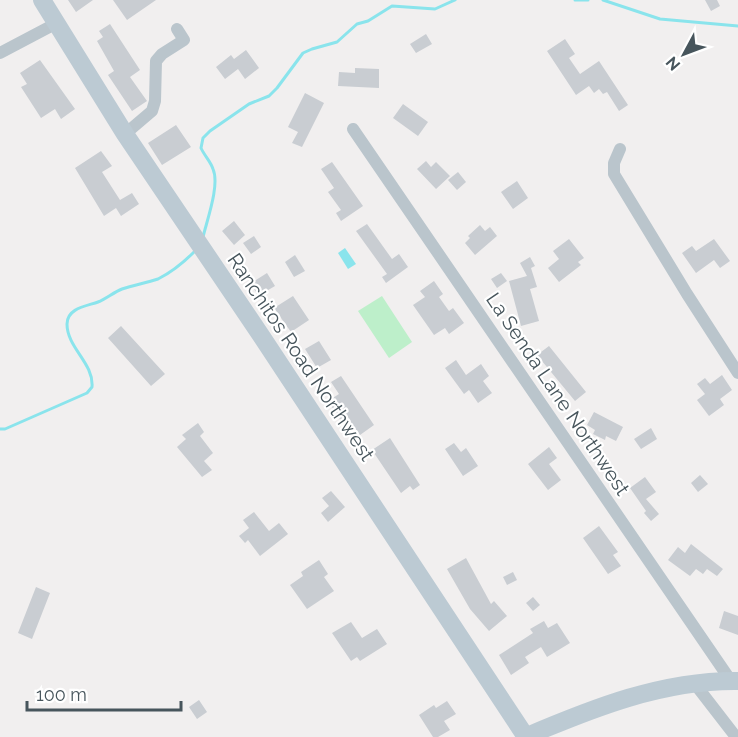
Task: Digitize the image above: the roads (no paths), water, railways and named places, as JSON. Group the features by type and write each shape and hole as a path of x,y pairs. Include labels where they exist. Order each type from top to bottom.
{"street":[{"name":"Ranchitos Road Northwest","path":"42,0 125,134 526,737"},
{"path":"0,53 55,24"},
{"path":"125,134 152,111 155,101 156,61 184,39 177,29"},
{"name":"La Senda Lane Northwest","path":"353,129 735,681"},
{"path":"620,149 614,164 614,174 738,373"},
{"path":"526,737 602,705 659,689 735,681"},
{"path":"695,684 736,737"}],"water":[{"path":"345,248 356,264 348,269 338,253"}],"waterway":[{"path":"203,237 215,184 212,166 201,148 203,138 210,131 249,104 269,96 303,53 337,42 357,24 368,21 392,6 435,9 455,0"},
{"path":"575,0 588,0"},
{"path":"603,0 660,19 738,26"},
{"path":"0,429 5,429 87,393 92,387 89,370 68,333 67,324 70,314 122,289 158,279 177,267 194,252"}]}
